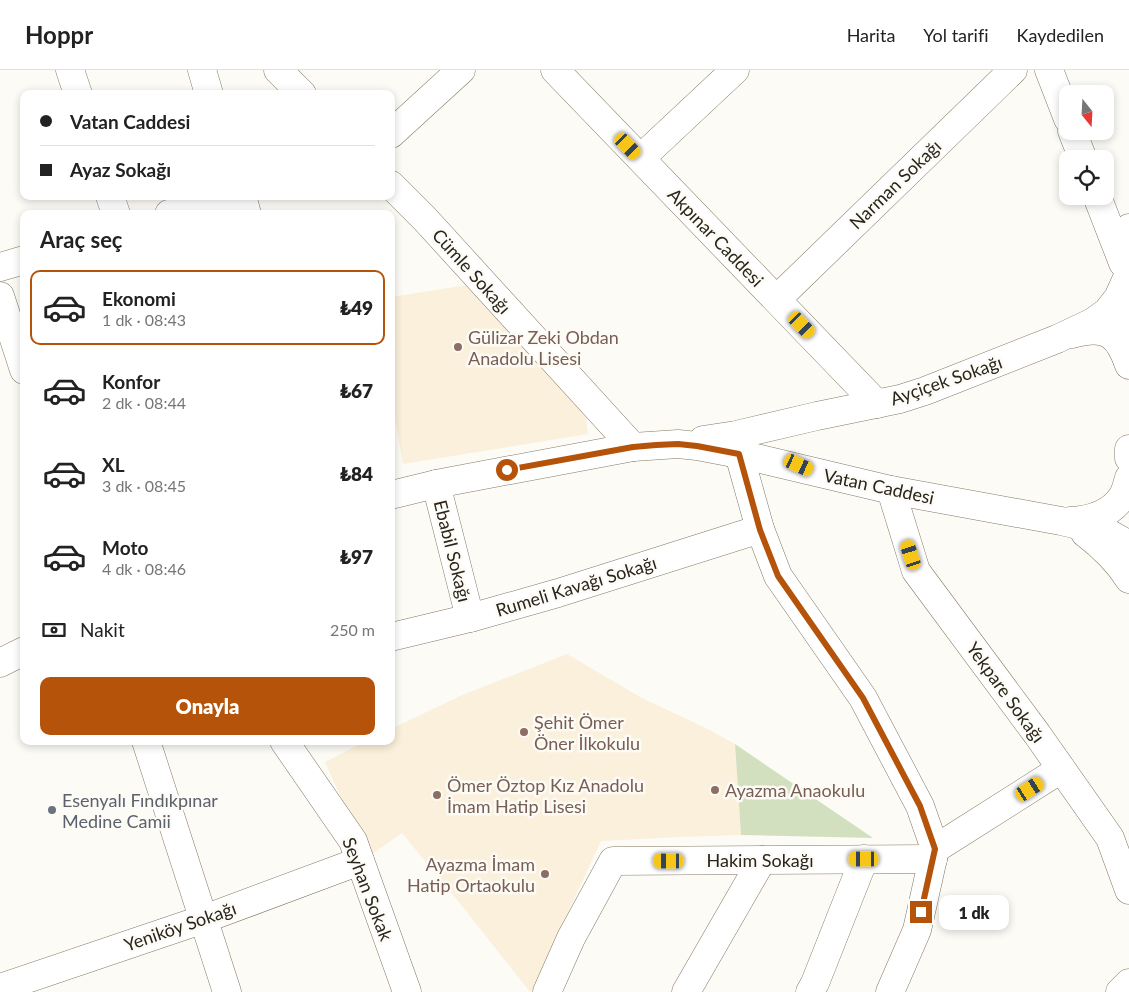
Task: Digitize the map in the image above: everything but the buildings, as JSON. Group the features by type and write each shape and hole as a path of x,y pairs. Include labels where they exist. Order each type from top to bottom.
{"street":[{"path":"70,70 77,90"},
{"path":"202,70 208,90"},
{"path":"278,70 298,90"},
{"path":"395,130 461,70"},
{"name":"Akpınar Caddesi","path":"555,70 877,404"},
{"path":"641,158 735,70"},
{"name":"Narman Sokağı","path":"777,299 1013,70"},
{"path":"1049,70 1059,96"},
{"name":"Cümle Sokağı","path":"395,189 425,219 633,447"},
{"path":"182,210 216,200"},
{"path":"1100,205 1128,276"},
{"path":"1129,228 1129,322"},
{"path":"0,267 20,261"},
{"name":"Ayçiçek Sokağı","path":"678,444 736,435 900,399 925,391 1057,339 1093,322 1107,312 1118,298 1128,276"},
{"path":"0,296 20,358"},
{"path":"1057,339 1089,330 1104,332 1117,341 1124,351 1129,365"},
{"path":"813,472 792,461 788,456 786,444 791,428 817,416"},
{"name":"Vatan Caddesi","path":"395,494 436,484 633,447 678,444 739,454 891,490 1061,521 1110,534 1129,545"},
{"path":"1129,449 1129,458"},
{"path":"739,454 760,530 778,576 863,698 920,806 934,854 917,930 890,992"},
{"path":"1061,521 1085,520 1100,515 1111,508 1123,496 1129,478"},
{"name":"Ebabil Sokağı","path":"436,484 470,618"},
{"name":"Yekpare Sokağı","path":"891,490 916,571 1037,734 1110,838 1129,890"},
{"path":"1061,521 1082,531 1097,543 1114,559 1129,579"},
{"name":"Rumeli Kavağı Sokağı","path":"395,636 470,618 760,530"},
{"path":"0,663 20,653"},
{"path":"147,745 227,992"},
{"name":"Seyhan Sokak","path":"287,745 353,841 407,992"},
{"path":"934,854 1061,769"},
{"name":"Hakim Sokağı","path":"547,992 571,938 613,861 864,859 934,854"},
{"path":"810,992 864,859"},
{"path":"686,992 762,860"},
{"name":"Yeniköy Sokağı","path":"0,988 204,918 360,861"},
{"path":"1120,992 1129,983"}],"shaded area":[{"name":"Gülizar Zeki Obdan Anadolu Lisesi","path":"467,285 585,413 588,434 403,464 395,419 395,296"},
{"path":"567,654 642,698 735,744 741,835 601,841 530,992 402,833 368,857 325,762 358,745 395,745 395,727 460,696"}],"green space":[{"path":"735,744 873,838 741,835"}],"place":[{"name":"Gülizar Zeki Obdan Anadolu Lisesi","path":"458,347"},
{"name":"Şehit Ömer Öner İlkokulu","path":"524,732"},
{"name":"Ayazma Anaokulu","path":"715,790"},
{"name":"Ömer Öztop Kız Anadolu İmam Hatip Lisesi","path":"437,795"},
{"name":"Esenyalı Fındıkpınar Medine Camii","path":"52,810"},
{"name":"Ayazma İmam Hatip Ortaokulu","path":"545,874"}],"route":[{"path":"507,470 633,447 656,445 678,444 697,446 739,454 760,530 778,576 863,698 920,806 935,849 921,912"}]}
